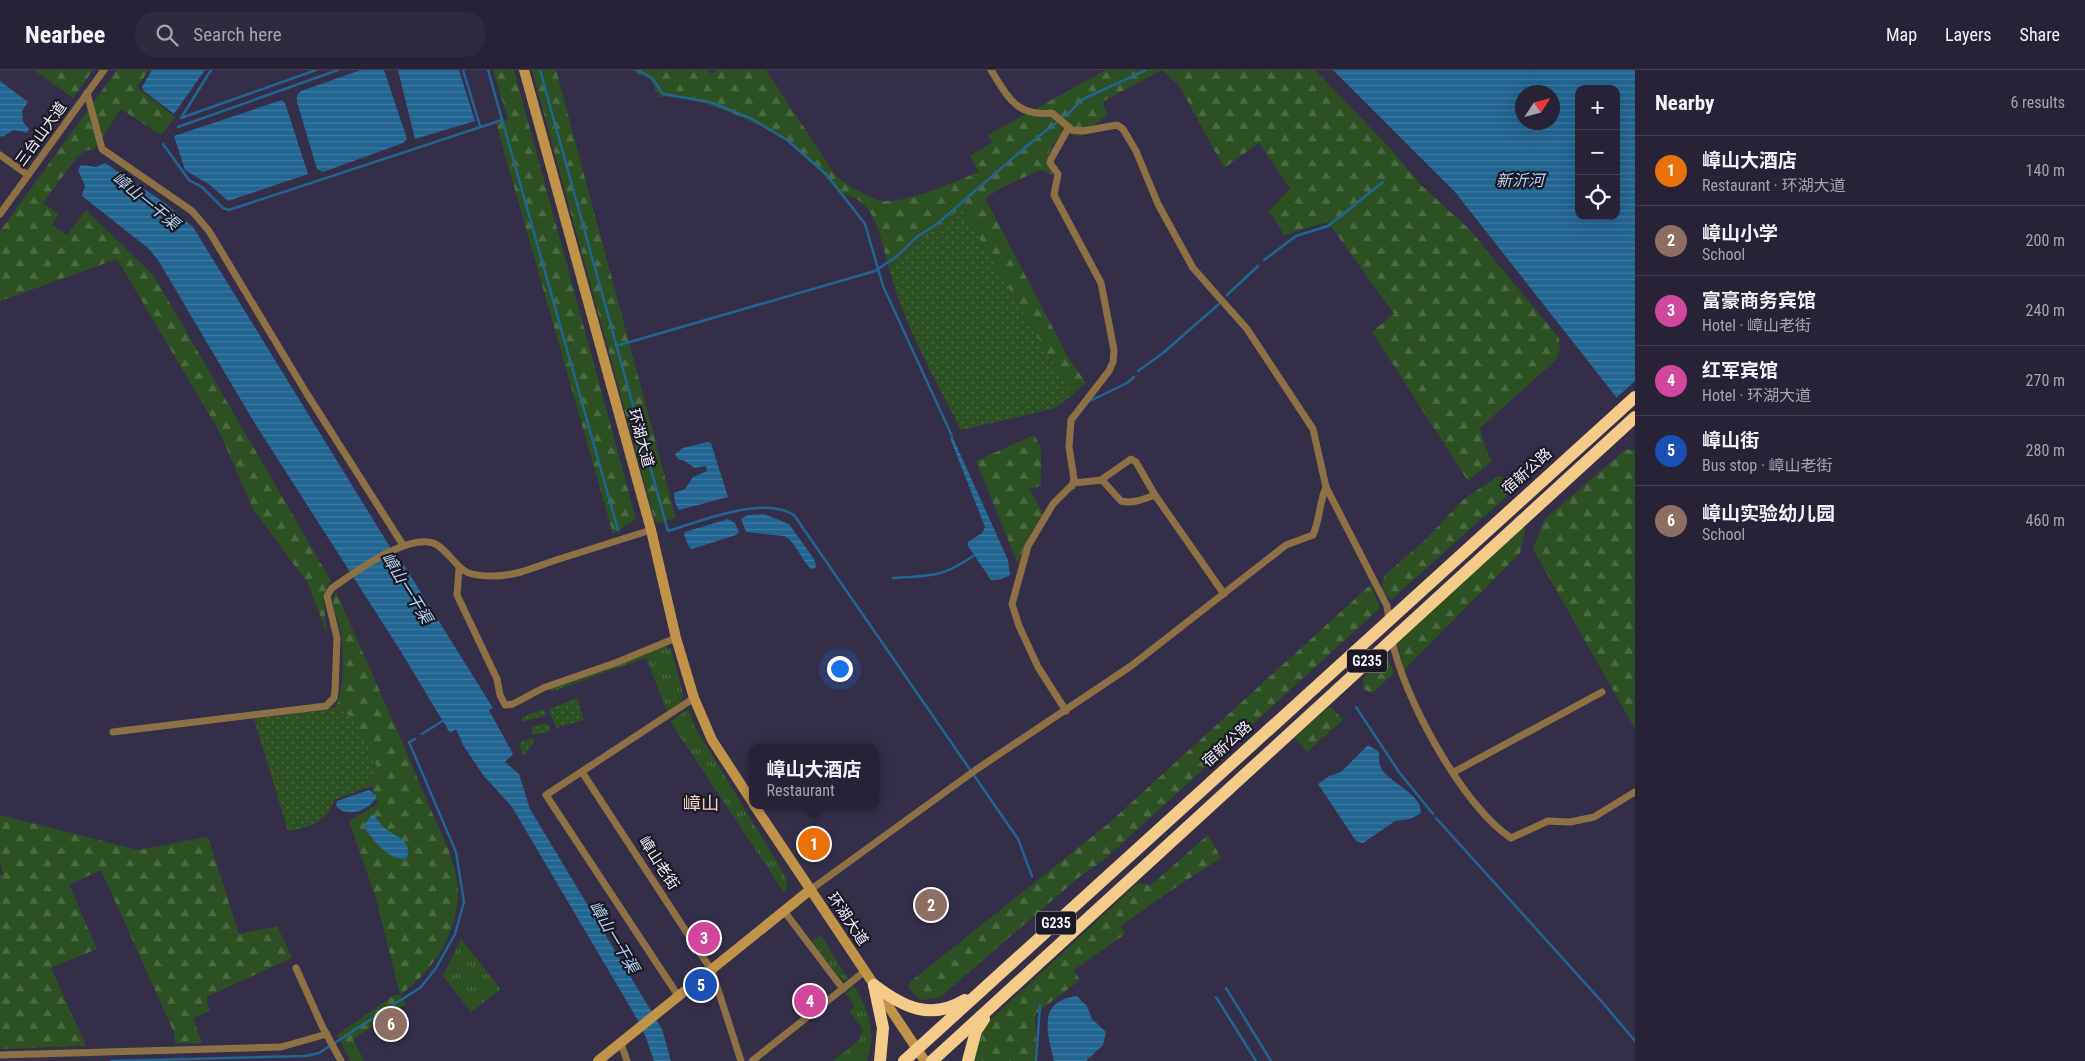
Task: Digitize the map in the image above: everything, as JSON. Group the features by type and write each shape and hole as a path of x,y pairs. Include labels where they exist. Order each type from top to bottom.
{"highway":[{"name":"宿新公路","path":"1220,798 1207,784 1635,397"},
{"name":"G235","path":"932,1061 1635,417"},
{"name":"G235","path":"904,1061 917,1055 984,988 1207,784"},
{"path":"874,985 903,1004 928,1011 943,1010 955,1006 984,988"},
{"path":"874,985 883,1028 880,1061"},
{"path":"968,1061 976,1031 995,1003"}],"main road":[{"name":"环湖大道","path":"524,70 651,530 676,638 694,698 712,740 749,796"},
{"name":"环湖大道","path":"757,809 865,971 917,1055 925,1061"},
{"path":"598,1061 810,890"}],"street":[{"name":"三台山大道","path":"0,214 104,70"},
{"path":"991,70 1016,107 1042,114 1052,113 1069,127 1083,131 1117,125 1123,129 1136,151 1158,204 1193,268 1247,329 1313,429 1326,487 1387,606 1389,619"},
{"path":"87,93 102,149 192,212 209,231 400,546"},
{"path":"1069,127 1051,158 1050,163 1058,174 1054,196 1101,283 1114,350 1113,362 1109,371 1071,420 1068,434 1074,479 1072,486"},
{"path":"0,155 28,175"},
{"path":"1101,480 1132,459 1136,462 1155,495 1224,594"},
{"path":"1066,711 1038,667 1019,626 1012,604 1031,540 1053,504 1072,486 1093,479 1101,480 1121,501 1125,502 1134,502 1155,495"},
{"path":"810,890 966,776 1131,666 1286,546 1313,535 1318,525 1321,498 1326,487"},
{"path":"112,732 326,706 334,698 337,638 327,596 332,588 400,546 421,541 432,542 440,547 459,569 475,574 494,576 510,574 651,530"},
{"path":"459,569 457,595 497,679 500,696 505,705 513,704 543,688 615,663 676,638"},
{"path":"1392,638 1403,679 1424,724 1454,772 1499,830 1511,838 1548,821 1570,822 1594,817 1635,792"},
{"path":"1454,772 1602,692"},
{"path":"676,999 546,795 694,698"},
{"name":"嶂山老街","path":"582,772 712,970 741,1061"},
{"path":"784,911 843,988"},
{"path":"296,968 341,1061"},
{"path":"752,1061 865,971"},
{"path":"0,1055 281,1047 327,1034"},
{"path":"625,1040 628,1061"}],"green space":[{"path":"34,70 93,70 73,98"},
{"path":"117,70 149,70 137,87 175,117 161,135 121,109 95,148 83,152 77,157 43,203 59,214 52,225 67,235 86,210 154,276 331,581 323,595 327,633 307,582 253,509 219,431 117,259 0,301 0,231"},
{"path":"493,70 514,70 636,519 613,534 496,123 508,119"},
{"path":"532,70 556,70 676,518 658,523 655,522"},
{"path":"631,70 708,70 711,74 718,70 766,70 836,176 867,195 884,201 919,195 979,172 970,156 992,142 988,135 1106,70 1162,70 1102,102 1108,114 1080,137 1063,132 1049,152 1050,168 1053,175 1041,170 1005,186 985,198 1068,357 1086,383 1072,395 961,208 889,268 875,221 869,211 862,203 852,197 840,194 798,150 770,131 722,109 687,99 659,97 651,80"},
{"path":"1162,70 1315,70 1389,147 1421,185 1469,229 1559,338 1560,348 1556,360 1480,428 1485,447 1492,461 1468,481 1372,332 1394,314 1328,222 1284,235 1269,211 1290,189 1259,143 1224,168 1180,87"},
{"path":"961,208 1072,395 1055,408 961,430 911,330 889,268"},
{"path":"1034,435 1041,448 1041,486 1029,489 1043,513 1027,540 1018,564 976,461"},
{"path":"1626,449 1635,451 1635,729 1533,549 1544,520"},
{"path":"1498,476 1504,478 1508,489 1507,496 1391,600 1382,590 1384,576 1424,541 1464,499"},
{"path":"1523,525 1525,531 1520,553 1404,670 1397,641"},
{"path":"1371,586 1380,608 1106,858 1078,878 939,998 920,1000 908,987 910,982 1108,824"},
{"path":"336,592 447,846 457,882 457,909 448,938 432,964 412,986 400,995 377,902 349,821 378,804 368,777 380,773 345,711 336,707 341,691 343,651 340,628 333,602"},
{"path":"665,646 671,649 683,694 681,702 667,711 646,658 551,692 550,688"},
{"path":"1384,657 1388,659 1394,673 1375,691 1370,693 1363,688 1363,678"},
{"path":"577,698 584,720 556,728 549,709"},
{"path":"1330,706 1343,720 1307,752 1294,738"},
{"path":"336,707 358,726 380,773 368,777 371,786 334,800 327,814 316,823 288,831 254,719"},
{"path":"544,709 547,715 522,722 522,717"},
{"path":"688,709 695,727 786,877 785,894 671,723 671,721"},
{"path":"546,723 550,731 533,735 532,727"},
{"path":"532,738 534,741 524,756 518,743"},
{"path":"0,815 138,850 208,837 239,934 277,926 292,958 206,997 210,1011 193,1018 202,1043 175,1043 174,1032 101,870 69,885 97,949 51,968 86,1046 0,1049 0,875 3,874 0,861"},
{"path":"1208,835 1221,858 1121,926 1125,934 1074,970 1080,980 1035,1014 1037,1061 974,1061 984,1028 990,1020 1138,883 1151,885"},
{"path":"821,935 848,979 843,982 812,942"},
{"path":"461,939 501,989 471,1012 443,976"},
{"path":"852,987 855,987 868,1014 871,1032 870,1051 867,1061 833,1061 859,1040 863,1029 849,1011 855,1006 845,993"},
{"path":"394,995 400,995 406,1004 353,1039 364,1061 351,1061 337,1035"}],"water":[{"path":"152,70 205,70 174,114 144,91 142,87"},
{"path":"361,70 384,70 407,139 403,143 323,172 317,169 297,102 297,95 301,91"},
{"path":"398,70 459,70 475,121 415,139"},
{"name":"新沂河","path":"1333,70 1635,70 1635,421 1455,192"},
{"path":"0,81 28,102 22,111 23,122 29,129 27,133 14,130 2,137 0,135"},
{"path":"282,100 285,103 308,174 228,201 210,185 185,170 174,136"},
{"name":"嶂山一干渠","path":"105,163 165,203 193,227 390,547 405,567 493,708 489,710 513,754 505,762 519,774 530,809 662,1029 671,1061 654,1061 645,1035 636,1017 512,807 483,775 463,745 456,729 450,733 400,650 254,422 158,260 148,248 82,196 85,186 78,170 81,165 96,167"},
{"path":"952,436 1008,560 1010,575 1002,579 991,580 968,546 968,542 982,533 985,527 950,438"},
{"path":"707,442 711,443 728,497 679,510 675,503 674,493 685,489 693,477 707,471 706,466 695,468 683,460 679,460 675,454 683,448"},
{"path":"764,514 789,524 814,559 815,568 811,569 796,547 784,536 746,532 741,519 748,515"},
{"path":"728,519 735,523 739,532 736,535 692,549 689,547 684,535 685,532"},
{"path":"1368,745 1379,752 1380,766 1385,774 1418,801 1420,814 1410,819 1395,821 1363,843 1356,841 1318,784 1329,776 1341,772"},
{"path":"369,790 377,796 364,809 346,812 336,806 337,801"},
{"path":"372,814 384,827 406,843 408,847 407,858 401,859 388,854 371,837 364,826"},
{"path":"1077,996 1087,1006 1092,1019 1106,1032 1103,1045 1086,1061 1054,1061 1048,1029 1050,1011 1064,999"}],"pier":[{"path":"1635,381 1635,423 1615,399"}],"waterway":[{"path":"211,70 181,118 316,70"},
{"path":"178,127 338,70"},
{"path":"463,70 480,126"},
{"path":"488,70 618,530"},
{"path":"540,70 668,531 715,516 749,509 766,508 781,510 794,515 1018,839 1032,876"},
{"path":"637,70 652,78 663,94 710,102 752,119 787,140 827,175 865,224 883,286 952,436"},
{"path":"616,346 875,271 896,257 918,236 937,224 1029,144 1070,112 1081,100 1146,70"},
{"path":"163,144 189,180 202,187 223,208 229,210 502,120"},
{"path":"1264,260 1296,236 1328,226 1383,182"},
{"path":"1227,295 1258,266"},
{"path":"1138,371 1163,353 1219,304"},
{"path":"1092,400 1127,383 1134,377"},
{"path":"893,578 926,576 943,572 952,569 973,556"},
{"path":"1356,707 1399,772 1433,814"},
{"path":"422,734 444,720"},
{"path":"111,1061 306,1056 319,1053 421,987 436,968 455,934 464,902 456,852 409,742 415,739"},
{"path":"1436,818 1635,1041"},
{"path":"1226,988 1271,1061"},
{"path":"1216,997 1256,1061"},
{"path":"1036,1061 1040,1005"}],"place":[{"name":"嶂山大酒店","path":"814,844"},
{"name":"嶂山小学","path":"931,905"},
{"name":"富豪商务宾馆","path":"704,938"},
{"name":"嶂山街","path":"701,985"},
{"name":"红军宾馆","path":"810,1001"},
{"name":"嶂山实验幼儿园","path":"391,1024"}],"district":[{"name":"嶂山","path":"701,803"}]}
